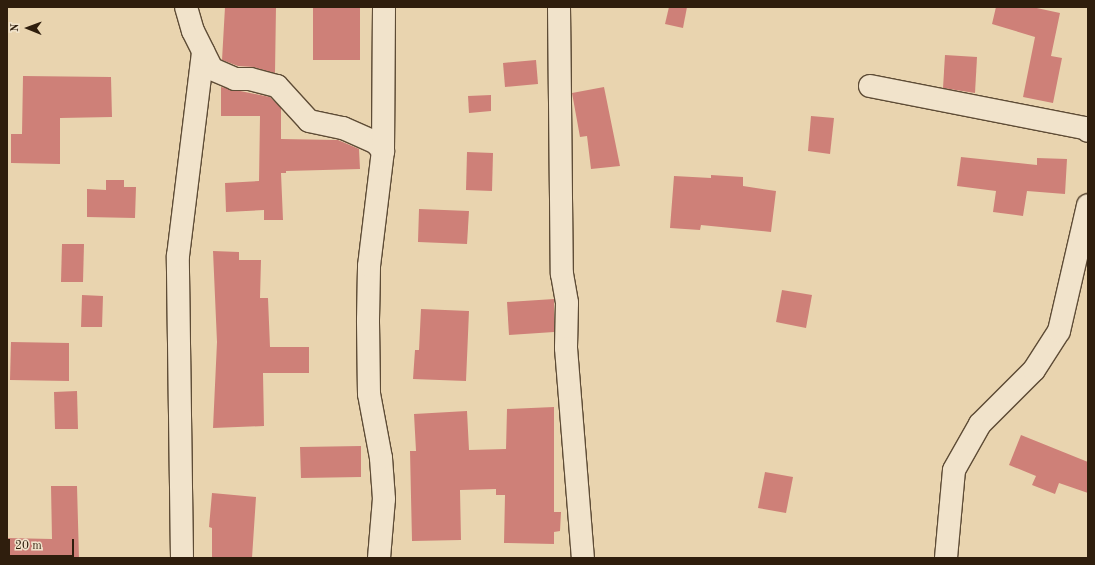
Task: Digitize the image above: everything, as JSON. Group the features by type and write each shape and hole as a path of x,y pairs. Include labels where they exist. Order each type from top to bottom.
{"street":[{"path":"186,7 202,52 212,69 235,79 250,79 277,86 309,121 344,128 376,143 383,151"},
{"path":"380,558 384,498 381,458 370,394 368,320 369,266 383,151 384,7"},
{"path":"559,7 562,274 567,303 566,348 583,558"},
{"path":"182,558 178,256 202,52"},
{"path":"870,86 1085,128 1088,131"},
{"path":"946,558 954,470 980,424 1034,370 1059,331 1088,205"}],"building":[{"path":"225,7 276,7 275,73 253,67 238,66 222,60"},
{"path":"313,7 360,7 360,60 313,60"},
{"path":"669,7 687,7 683,28 665,24"},
{"path":"996,7 1032,7 1060,13 1051,56 1062,58 1053,103 1023,97 1035,37 992,24"},
{"path":"945,55 977,57 975,93 943,88"},
{"path":"536,60 538,84 505,87 503,63"},
{"path":"23,76 111,77 112,117 60,118 60,164 11,163 11,134 22,134"},
{"path":"221,87 270,97 281,108 281,139 338,140 359,149 360,169 286,171 286,173 281,173 283,220 264,220 264,210 226,212 225,183 259,181 260,116 221,116"},
{"path":"604,87 620,166 591,169 587,136 580,137 572,93"},
{"path":"491,95 491,111 469,113 468,96"},
{"path":"811,116 834,118 830,154 808,151"},
{"path":"467,152 493,153 492,191 466,190"},
{"path":"961,157 1037,165 1037,158 1067,159 1065,194 1027,191 1023,216 993,212 996,191 957,186"},
{"path":"711,175 743,177 743,186 776,191 771,232 701,225 700,230 670,228 674,176 711,178"},
{"path":"106,180 124,180 124,187 136,187 135,218 87,217 87,189 106,190"},
{"path":"419,209 469,211 467,244 418,242"},
{"path":"62,244 84,244 83,282 61,282"},
{"path":"213,251 239,252 239,260 261,260 260,298 268,298 270,347 309,347 309,373 263,373 264,426 213,428 217,342"},
{"path":"782,290 812,295 806,328 776,322"},
{"path":"82,295 103,296 102,327 81,327"},
{"path":"554,299 554,332 509,335 507,302"},
{"path":"421,309 469,311 466,381 413,379 415,350 419,350"},
{"path":"11,342 69,343 69,381 10,380"},
{"path":"77,391 78,429 55,429 54,392"},
{"path":"554,407 554,512 561,512 560,531 554,532 554,544 504,543 505,495 496,495 496,489 460,490 461,540 412,541 410,451 416,451 414,414 467,411 469,450 506,449 507,409"},
{"path":"1021,435 1088,462 1088,493 1059,483 1055,494 1032,485 1036,476 1009,465"},
{"path":"361,446 361,477 301,478 300,447"},
{"path":"765,472 793,477 786,513 758,508"},
{"path":"51,486 77,486 79,558 7,558 7,538 52,539"},
{"path":"212,493 256,497 252,558 212,558 212,528 209,527"}]}
